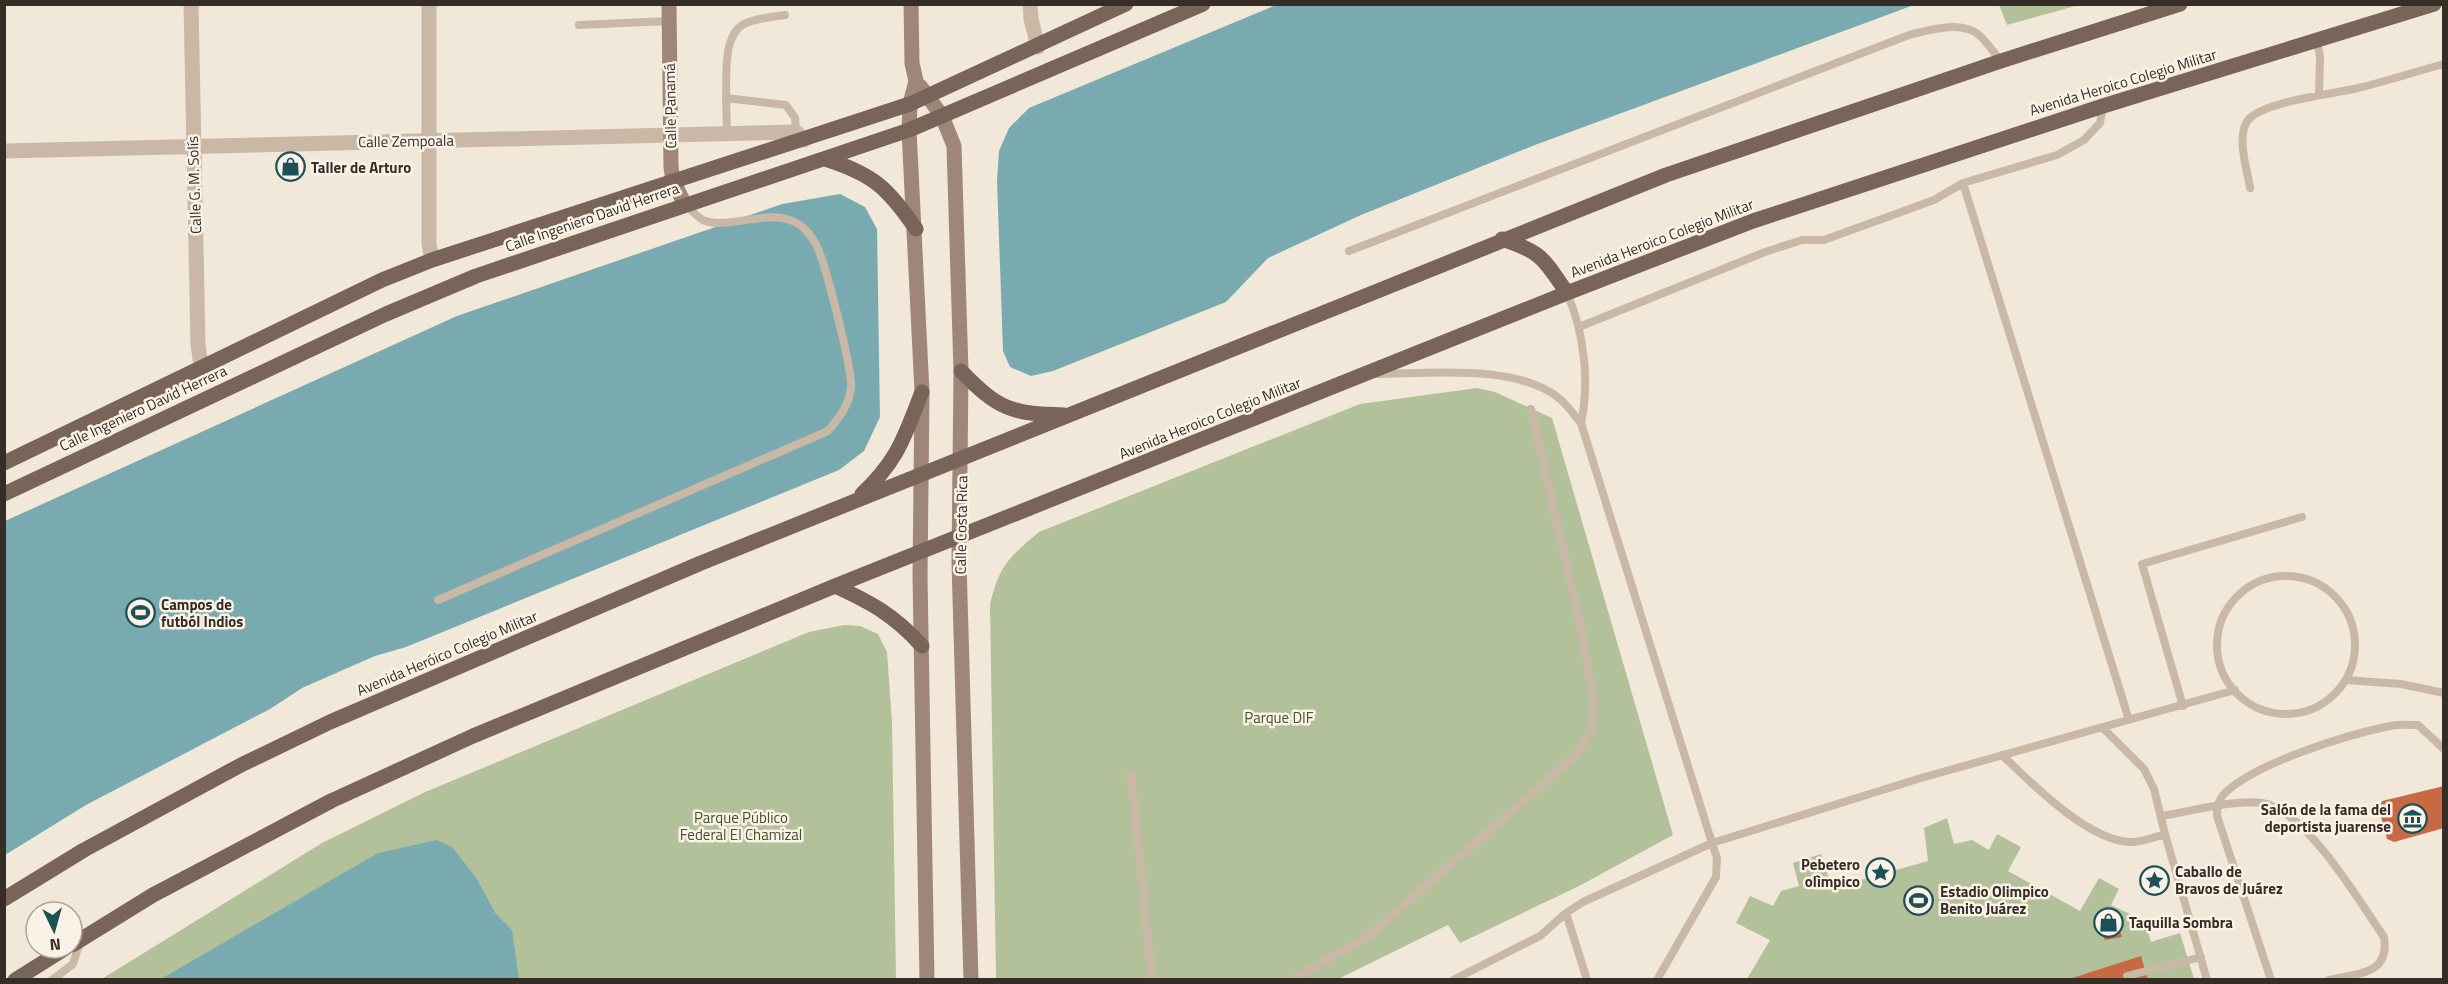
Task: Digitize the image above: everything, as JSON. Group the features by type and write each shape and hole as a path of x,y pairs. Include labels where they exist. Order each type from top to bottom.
{"main road":[{"name":"Calle Panamá","path":"669,4 669,135 673,180 685,204"},
{"path":"911,4 912,63 916,81 910,104 909,130 916,229 922,392 920,553 927,980"},
{"name":"Calle Ingeniero David Herrera","path":"4,463 201,365 382,280 432,260 800,136 910,104 1038,47 1126,4"},
{"name":"Calle Ingeniero David Herrera","path":"4,494 386,314 476,276 909,130 1203,4"},
{"path":"920,475 1502,239 1666,175 2001,61 2180,4"},
{"name":"Avenida Heroico Colegio Militar","path":"920,553 1567,293 1753,221 2103,106 2434,4"},
{"name":"Calle Costa Rica","path":"916,81 942,116 954,146 961,371 960,537 971,980"},
{"path":"825,159 858,170 883,187 916,229"},
{"path":"1502,239 1532,249 1545,261 1567,293"},
{"path":"961,371 985,396 1014,411 1070,416"},
{"path":"858,498 881,476 899,451 922,392"},
{"name":"Avenida Heróico Colegio Militar","path":"4,899 84,850 178,799 330,722 858,498 920,475"},
{"path":"84,938 153,895 331,801 473,736 920,553"},
{"path":"835,586 874,604 900,622 922,646"},
{"path":"15,980 47,960"}],"street":[{"name":"Calle G. M. Solís","path":"191,4 192,144 198,345 201,365"},
{"path":"429,4 429,244 432,260"},
{"path":"1030,4 1038,47"},
{"name":"Calle Zempoala","path":"4,151 192,144 669,135 800,136"}],"lane":[{"path":"727,134 728,58 732,37 746,22 785,15"},
{"path":"579,25 669,21"},
{"path":"1349,251 1909,35 1940,28 1965,28 1978,34 2001,61"},
{"path":"2317,40 2320,57 2319,94"},
{"path":"2250,188 2242,135 2248,120 2260,111 2319,94 2353,89 2444,64"},
{"path":"726,98 786,105 795,118 800,136"},
{"path":"1579,327 1765,252 1802,240 1824,240 1934,200 1963,183 2066,150 2084,140 2100,123 2103,106"},
{"path":"1963,183 2129,720"},
{"path":"438,600 828,430 843,414 851,387 845,344 815,242 798,224 784,219 758,218 715,222 703,220 685,204"},
{"path":"1567,293 1578,316 1583,345 1584,408 1581,423"},
{"path":"1369,374 1477,374 1529,382 1559,398 1581,423 1717,858 1716,877 1657,980"},
{"path":"1291,980 1366,938 1577,754 1592,730 1594,703 1582,632 1531,409"},
{"path":"2183,706 2142,564 2302,518"},
{"path":"2294,577 2315,582 2338,600 2352,624 2355,653 2346,680 2327,701 2300,712 2271,712 2258,707 2235,690 2226,679 2219,659 2218,637 2221,623 2236,599 2247,589 2273,578 2294,577"},
{"path":"2346,680 2401,684 2444,693"},
{"path":"1453,980 1540,936 1566,914 1594,897 1712,843 2002,755 2235,690"},
{"path":"2271,980 2217,816 2217,807 2222,796 2234,786 2273,764 2330,741 2393,725 2418,725 2444,748"},
{"path":"2103,728 2144,769 2162,816 2165,834 2207,980"},
{"path":"2002,755 2054,804 2072,817 2110,837 2133,842 2165,834"},
{"path":"1131,775 1152,980"},
{"path":"2162,816 2217,807 2266,804 2284,812 2318,844 2384,937 2386,952 2382,962 2371,971 2329,980"},
{"path":"1566,914 1587,980"},
{"path":"2127,976 2200,957"},
{"path":"52,980 73,964 74,960"}],"green space":[{"path":"1999,5 2079,5 2007,25"},
{"name":"Parque DIF","path":"1477,388 1495,392 1552,418 1673,835 1579,886 1460,943 1448,925 1338,979 996,979 990,605 997,581 1007,563 1039,532 1360,404"},
{"name":"Parque Público Federal El Chamizal","path":"844,625 860,626 878,634 887,652 892,722 896,979 100,980 322,843 423,793 809,632"},
{"name":"Estadio Olimpico Benito Juárez","path":"1947,818 1954,844 1972,840 1989,850 1997,834 2021,847 2008,871 2080,911 2099,878 2119,889 2111,905 2132,915 2137,928 2146,926 2151,942 2180,933 2194,979 1747,979 1770,940 1736,923 1750,896 1773,906 1781,891 1799,886 1793,863 1821,854 1832,888 1928,861 1924,828"}],"water":[{"path":"1276,5 1914,5 1535,145 1361,215 1268,258 1226,302 1053,371 1031,376 1010,367 1003,351 997,181 999,151 1009,128 1029,108"},
{"path":"840,194 865,207 877,229 880,417 864,451 839,470 406,647 375,656 302,688 270,709 86,805 5,855 5,521 457,316 782,204"},
{"path":"437,840 452,847 477,879 495,913 512,930 519,979 161,979 378,853"}],"building":[{"name":"Salón de la fama del deportista juarense","path":"2444,786 2444,828 2394,842 2387,839 2379,809 2382,801"},
{"name":"Taquilla Sombra","path":"2106,912 2115,917 2122,937 2105,940 2097,926"},
{"path":"2141,956 2148,980 2069,980 2069,979"}],"place":[{"name":"Taller de Arturo","path":"290,167"},
{"name":"Campos de futból Indios","path":"140,613"},
{"name":"Salón de la fama del deportista juarense","path":"2412,818"},
{"name":"Pebetero olìmpico","path":"1881,873"},
{"name":"Caballo de Bravos de Juárez","path":"2154,880"},
{"name":"Estadio Olimpico Benito Juárez","path":"1919,900"},
{"name":"Taquilla Sombra","path":"2108,922"}]}
